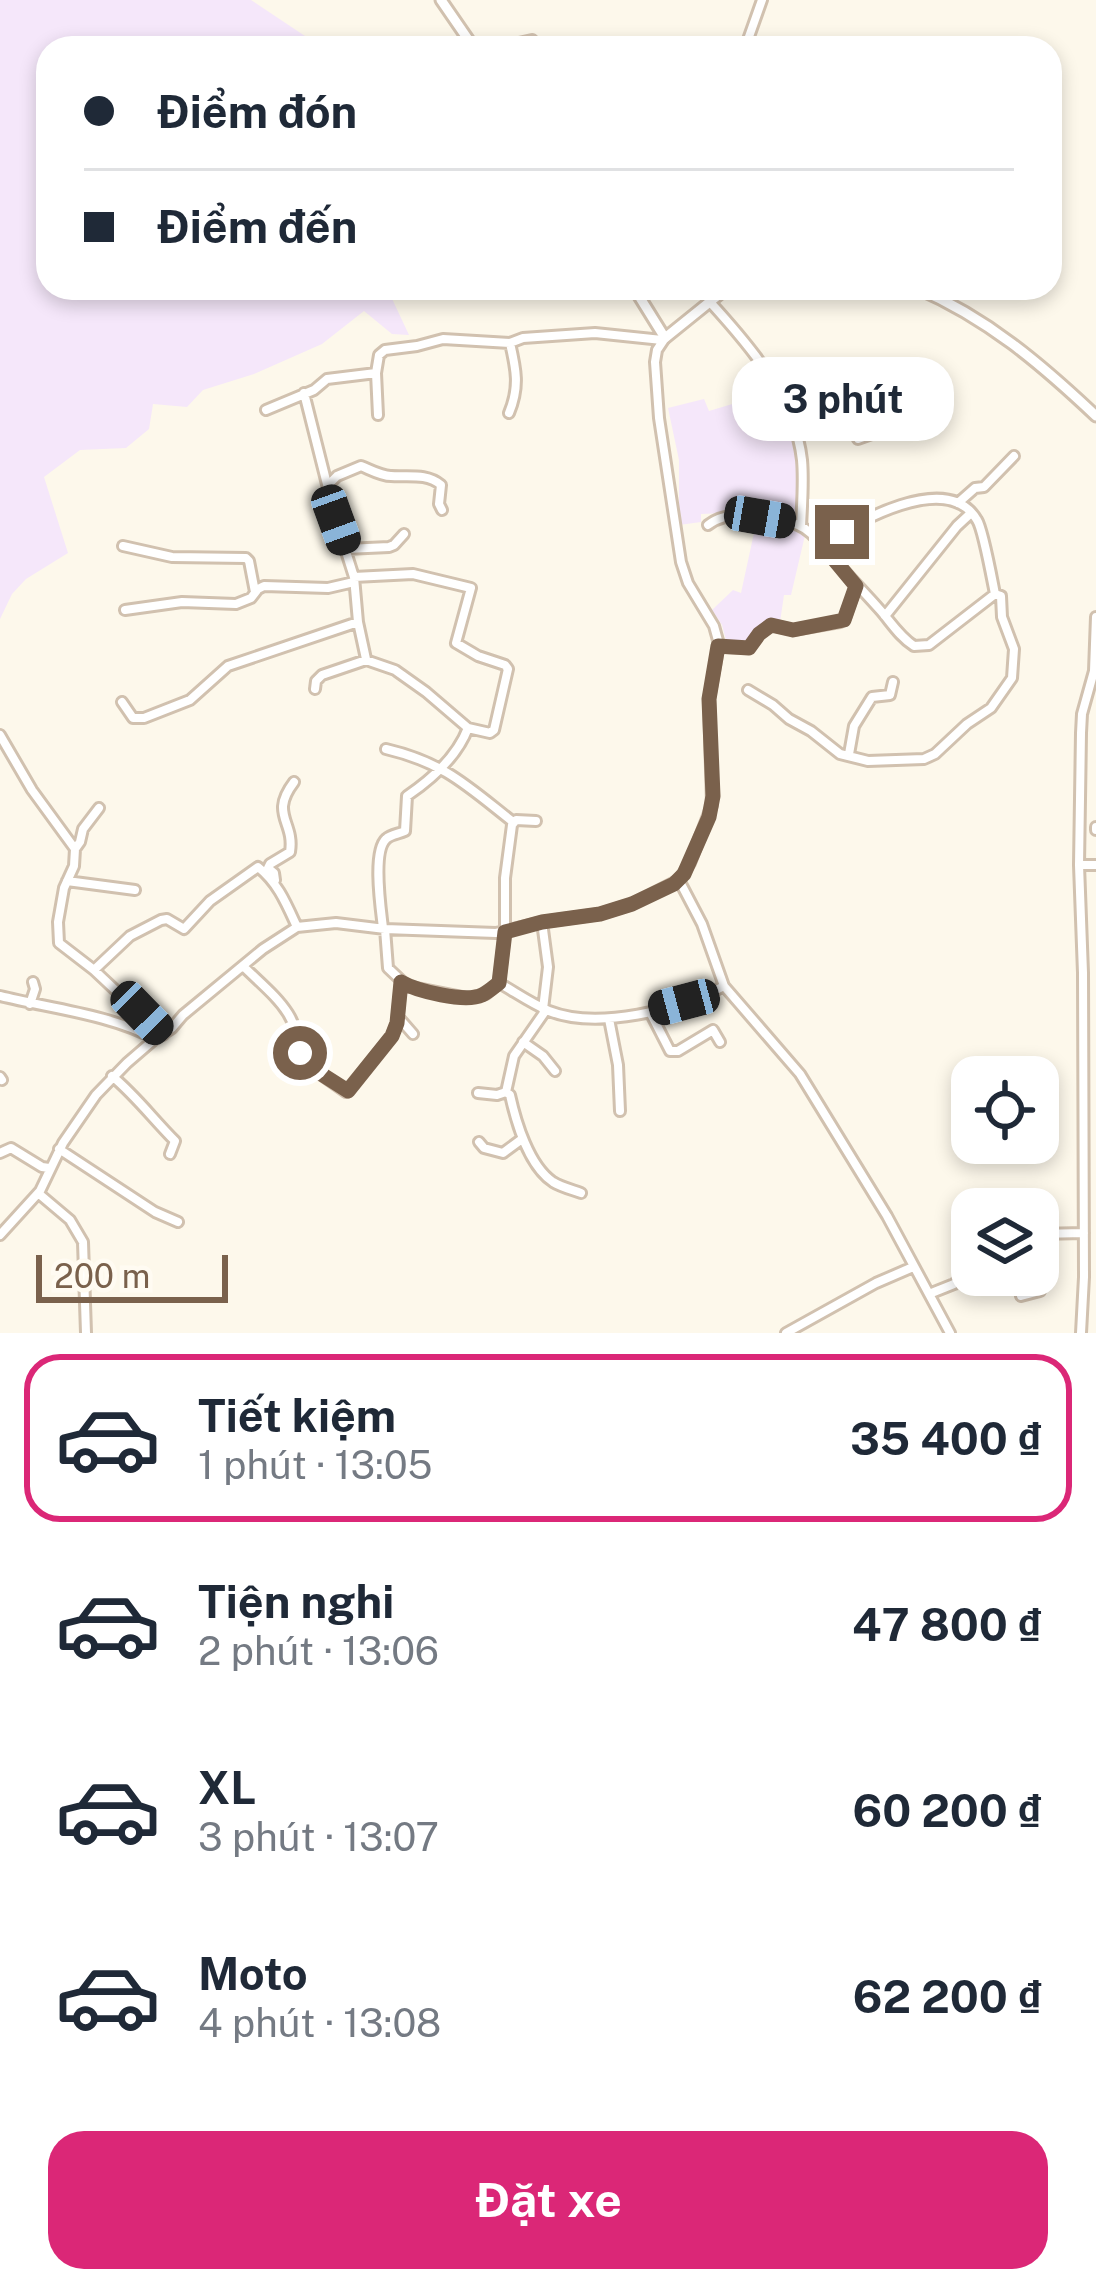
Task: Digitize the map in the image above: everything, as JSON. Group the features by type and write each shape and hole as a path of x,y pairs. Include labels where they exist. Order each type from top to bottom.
{"street":[{"path":"441,0 466,36"},
{"path":"749,36 762,0"},
{"path":"641,300 664,339"},
{"path":"0,1235 38,1193 59,1149 112,1076 263,949 297,927 336,923 505,932 600,914 679,880 712,805 709,699 718,646 681,562 655,362 664,339 712,300"},
{"path":"939,300 1029,354 1096,416"},
{"path":"710,302 762,364 789,408 803,464 802,526"},
{"path":"378,415 376,373 385,350 443,339 510,343 595,333 664,339"},
{"path":"509,413 518,377 510,343"},
{"path":"266,410 314,390 327,379 376,373"},
{"path":"789,408 831,388 858,439 889,428"},
{"path":"304,393 354,580 367,660"},
{"path":"958,502 975,488 984,487 1013,457"},
{"path":"329,484 361,466 389,476 434,478 441,485 442,510"},
{"path":"748,690 840,754 868,761 924,759 994,706 1012,678 1014,650 1002,617 1002,598 995,594 980,522 958,502 926,500 885,509 822,545"},
{"path":"885,616 971,513"},
{"path":"708,525 718,516 744,515 802,526 914,646 924,647 995,594"},
{"path":"346,549 389,547 404,534"},
{"path":"123,546 172,557 246,558 255,595"},
{"path":"125,610 182,602 236,604 264,586 328,588 354,580 412,574 470,588 456,643 508,669 490,733 469,728 395,670 367,660 322,675 314,689"},
{"path":"718,646 749,648 771,625 793,630 840,622 856,586"},
{"path":"1081,1333 1082,721 1094,671 1096,617"},
{"path":"122,702 133,718 144,718 195,696 228,666 358,622"},
{"path":"849,754 854,726 872,697 890,695 893,682"},
{"path":"469,728 429,782 406,796 404,831 383,843 378,877 388,968 401,982 468,998 485,994 499,983 513,822"},
{"path":"0,735 74,849 74,866 58,922 59,941 160,1036"},
{"path":"386,749 441,767 513,822 536,821"},
{"path":"278,888 268,868 290,852 291,837 281,809 294,782"},
{"path":"74,849 99,808"},
{"path":"1079,865 1096,865"},
{"path":"94,970 130,936 161,920 184,928 210,901 256,868 262,868 283,892 297,927"},
{"path":"679,880 703,924 724,986 800,1074 887,1216 950,1333"},
{"path":"67,881 135,890"},
{"path":"506,1092 509,1071 544,1009 548,962 542,922"},
{"path":"243,966 287,1011 302,1045 301,1059 345,1091 395,1028 401,982"},
{"path":"30,1004 33,982"},
{"path":"499,983 544,1009 609,1019 650,1012 724,986"},
{"path":"0,996 100,1019 155,1039 160,1036"},
{"path":"650,1012 670,1051 712,1030 720,1042"},
{"path":"398,1016 413,1034"},
{"path":"609,1019 620,1111"},
{"path":"523,1042 555,1071"},
{"path":"112,1076 175,1141 170,1154"},
{"path":"478,1093 506,1092"},
{"path":"506,1092 522,1139 551,1181 581,1193"},
{"path":"479,1142 503,1153 522,1139"},
{"path":"0,1153 11,1148 50,1168"},
{"path":"59,1149 178,1222"},
{"path":"38,1193 70,1220 83,1242 86,1333"},
{"path":"1059,1234 1084,1233"},
{"path":"786,1333 913,1267"},
{"path":"929,1294 951,1285"}],"shaded area":[{"path":"0,0 251,0 305,36 36,36 36,300 393,300 409,335 392,334 364,311 322,344 203,390 187,407 153,404 149,429 126,448 80,450 44,477 68,553 26,579 0,619"},
{"path":"772,392 793,432 798,454 799,519 751,512 701,514 701,522 679,525 679,460 668,408 704,399 709,411"},
{"path":"757,519 806,531 791,595 784,595 780,622 765,625 751,644 727,644 712,610 733,590 741,593"}],"route":[{"path":"300,1053 304,1063 348,1091 392,1036 401,982 428,992 473,998 485,994 499,983 505,932 600,914 679,880 712,805 709,699 718,646 749,648 771,625 793,630 844,620 856,586 822,545 842,532"}]}
